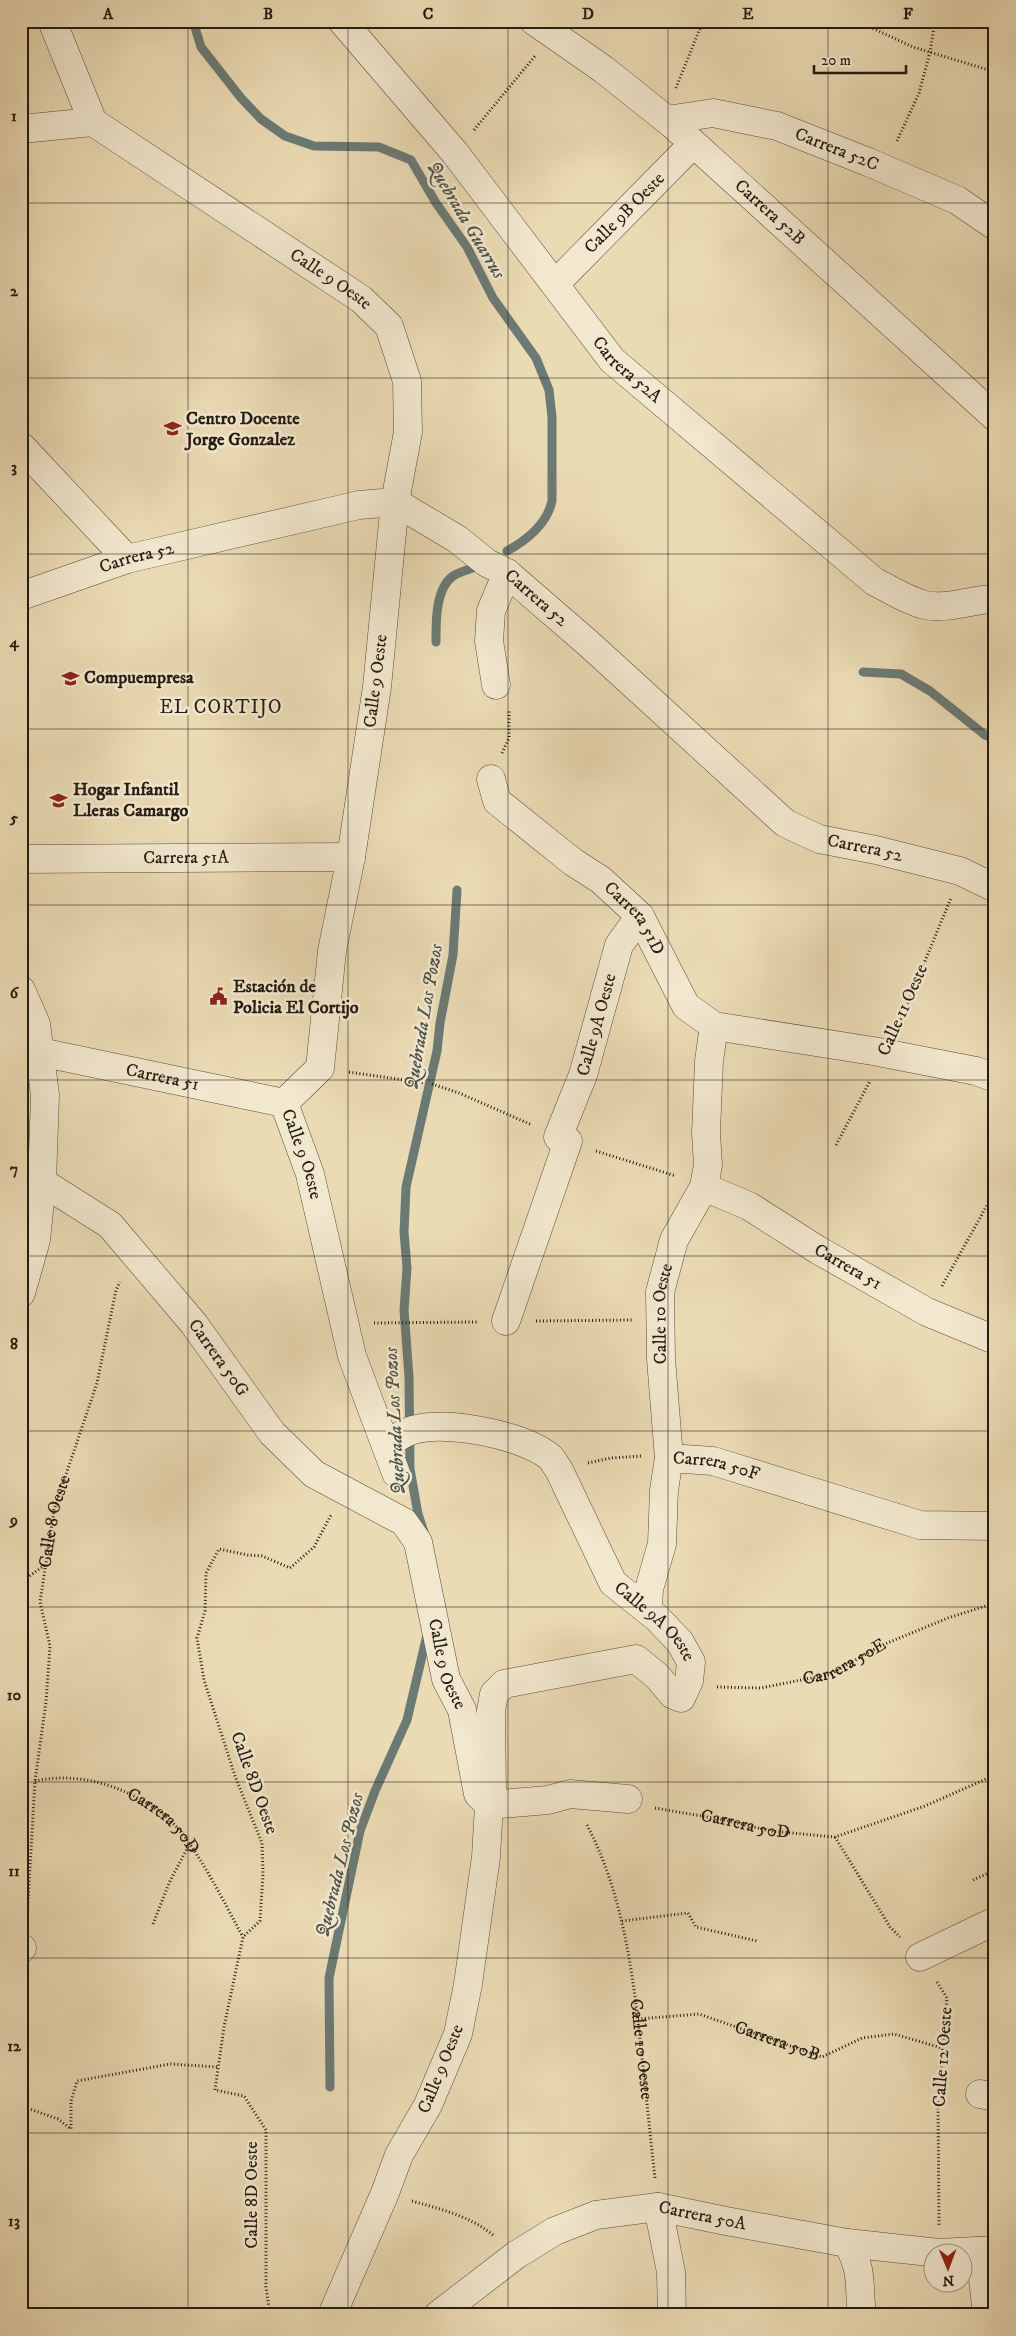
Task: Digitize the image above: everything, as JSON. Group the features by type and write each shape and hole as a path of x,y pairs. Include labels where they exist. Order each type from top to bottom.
{"street":[{"path":"21,129 93,122 52,21"},
{"name":"Carrera 52A","path":"342,21 455,153 556,283 612,360 874,582 925,605 949,605 978,599 995,599"},
{"name":"Carrera 52B","path":"543,28 603,69 667,120 995,417"},
{"name":"Carrera 52C","path":"667,120 713,113 777,126 957,200 995,226"},
{"name":"Calle 9 Oeste","path":"93,122 360,299 389,326 407,381 408,432 395,502 376,687 351,858 332,951 320,1068 284,1103 310,1174 352,1356 396,1473"},
{"name":"Calle 9B Oeste","path":"556,283 693,144"},
{"path":"21,446 127,559"},
{"name":"Carrera 52","path":"21,596 127,559 359,505 395,502 457,539 487,562 507,574 589,644 785,823 819,838 876,850 965,874 995,888"},
{"path":"496,685 489,640 491,611 507,574"},
{"name":"Carrera 51D","path":"491,779 497,801 572,862 601,880 640,916 686,1006 714,1026 885,1053 976,1071 995,1078"},
{"name":"Carrera 51A","path":"21,859 351,858"},
{"name":"Calle 9A Oeste","path":"506,1321 584,1075 619,945 640,916"},
{"path":"21,990 36,1024 45,1095 42,1182 36,1240 21,1293"},
{"name":"Calle 10 Oeste","path":"648,1609 649,1589 662,1544 663,1498 668,1458 661,1359 660,1292 674,1240 704,1187 708,1165 706,1133 708,1061 714,1026"},
{"name":"Carrera 51","path":"40,1052 284,1103"},
{"name":"Carrera 50G","path":"42,1182 110,1225 194,1324 272,1433 314,1474 404,1522"},
{"name":"Carrera 51","path":"704,1187 749,1206 818,1250 927,1312 995,1340"},
{"path":"386,1445 412,1430 447,1427 483,1431 527,1445 550,1458 559,1470"},
{"name":"Carrera 50F","path":"668,1458 714,1462 920,1525 995,1526"},
{"name":"Calle 9A Oeste","path":"559,1470 613,1583 648,1609 684,1648 691,1662 685,1689"},
{"name":"Calle 9 Oeste","path":"404,1522 418,1542 446,1679 462,1710 478,1794 489,1805"},
{"name":"Calle 9 Oeste","path":"332,2315 385,2194 399,2155 428,2106 458,2034 468,1984 486,1856 489,1805 492,1792 491,1711 494,1694 504,1684 636,1659 657,1676 673,1695 685,1689"},
{"path":"489,1805 548,1800 570,1794 628,1799"},
{"path":"920,1957 995,1921"},
{"path":"658,2207 671,2272 672,2315"},
{"name":"Carrera 50A","path":"438,2315 516,2255 555,2231 596,2216 658,2207 847,2243 924,2251"},
{"path":"847,2243 855,2257 860,2274 862,2315"},
{"path":"987,2250 987,2315"},
{"name":"Carrera 50A","path":"974,2251 987,2250"}],"path":[{"path":"667,120 677,87 703,21"},
{"path":"857,21 913,47 995,72"},
{"path":"884,169 919,93 930,52 935,21"},
{"path":"455,153 543,28"},
{"path":"491,779 510,738 510,713 500,700 496,685"},
{"name":"Calle 11 Oeste","path":"836,1145 906,1009 952,896 965,874"},
{"path":"320,1068 425,1082"},
{"path":"927,1312 995,1191"},
{"name":"Calle 8 Oeste","path":"22,1949 30,1908 30,1854 35,1781 46,1702 50,1646 40,1602 54,1510 97,1383 116,1290 133,1251"},
{"name":"Carrera 50F","path":"559,1470 611,1458 654,1455 668,1458"},
{"name":"Calle 8D Oeste","path":"270,2315 266,2287 266,2130 244,2096 215,2090 224,2027 243,1937 260,1921 263,1874 262,1843 235,1776 204,1680 197,1638 205,1611 206,1574 219,1549 262,1556 290,1568 314,1548 345,1490"},
{"path":"21,1582 46,1564"},
{"name":"Carrera 50E","path":"685,1689 761,1688 831,1674 880,1646 948,1618 995,1604"},
{"name":"Carrera 50D","path":"628,1799 649,1807 725,1820 770,1831 835,1837 925,1806 995,1775"},
{"name":"Carrera 50D","path":"35,1781 54,1777 99,1781 131,1796 165,1816 189,1845 243,1937"},
{"name":"Calle 10 Oeste","path":"570,1794 597,1845 622,1921 638,2019 658,2207"},
{"name":"Calle 12 Oeste","path":"835,1837 890,1927 920,1957 947,1998 938,2101 939,2244"},
{"path":"153,1924 170,1883 189,1845"},
{"path":"972,1880 995,1870"},
{"path":"622,1921 688,1912 696,1927 757,1941"},
{"name":"Carrera 50B","path":"638,2019 699,2014 822,2056 862,2038 894,2034 942,2048"},
{"path":"21,2106 58,2119 71,2129 71,2101 77,2081 170,2064 218,2066"},
{"path":"385,2194 450,2212 481,2226 516,2255"}],"waterway":[{"name":"Quebrada Guarrus","path":"193,21 201,47 241,98 261,119 285,136 314,146 379,147 411,160 436,203 467,247 493,298 536,358 549,390 552,417 552,501 541,524 522,542 507,551"},
{"name":"Quebrada Los Pozos","path":"436,642 438,607 443,589 453,576 475,567"},
{"name":"Quebrada Guarrus","path":"863,672 901,674 930,691 985,735 995,739"},
{"name":"Quebrada Los Pozos","path":"424,1532 418,1514 410,1469 409,1377 404,1310 407,1268 404,1232 406,1187 437,1051 440,1023 453,955 457,890"},
{"name":"Quebrada Los Pozos","path":"330,2087 329,1978 360,1831 375,1791 407,1720 427,1635"}],"place":[{"name":"Centro Docente Jorge Gonzalez","path":"172,429"},
{"name":"Compuempresa","path":"70,678"},
{"name":"Hogar Infantil Lleras Camargo","path":"59,800"},
{"name":"Estación de Policia El Cortijo","path":"219,997"}],"district":[{"name":"EL CORTIJO","path":"221,707"}]}
